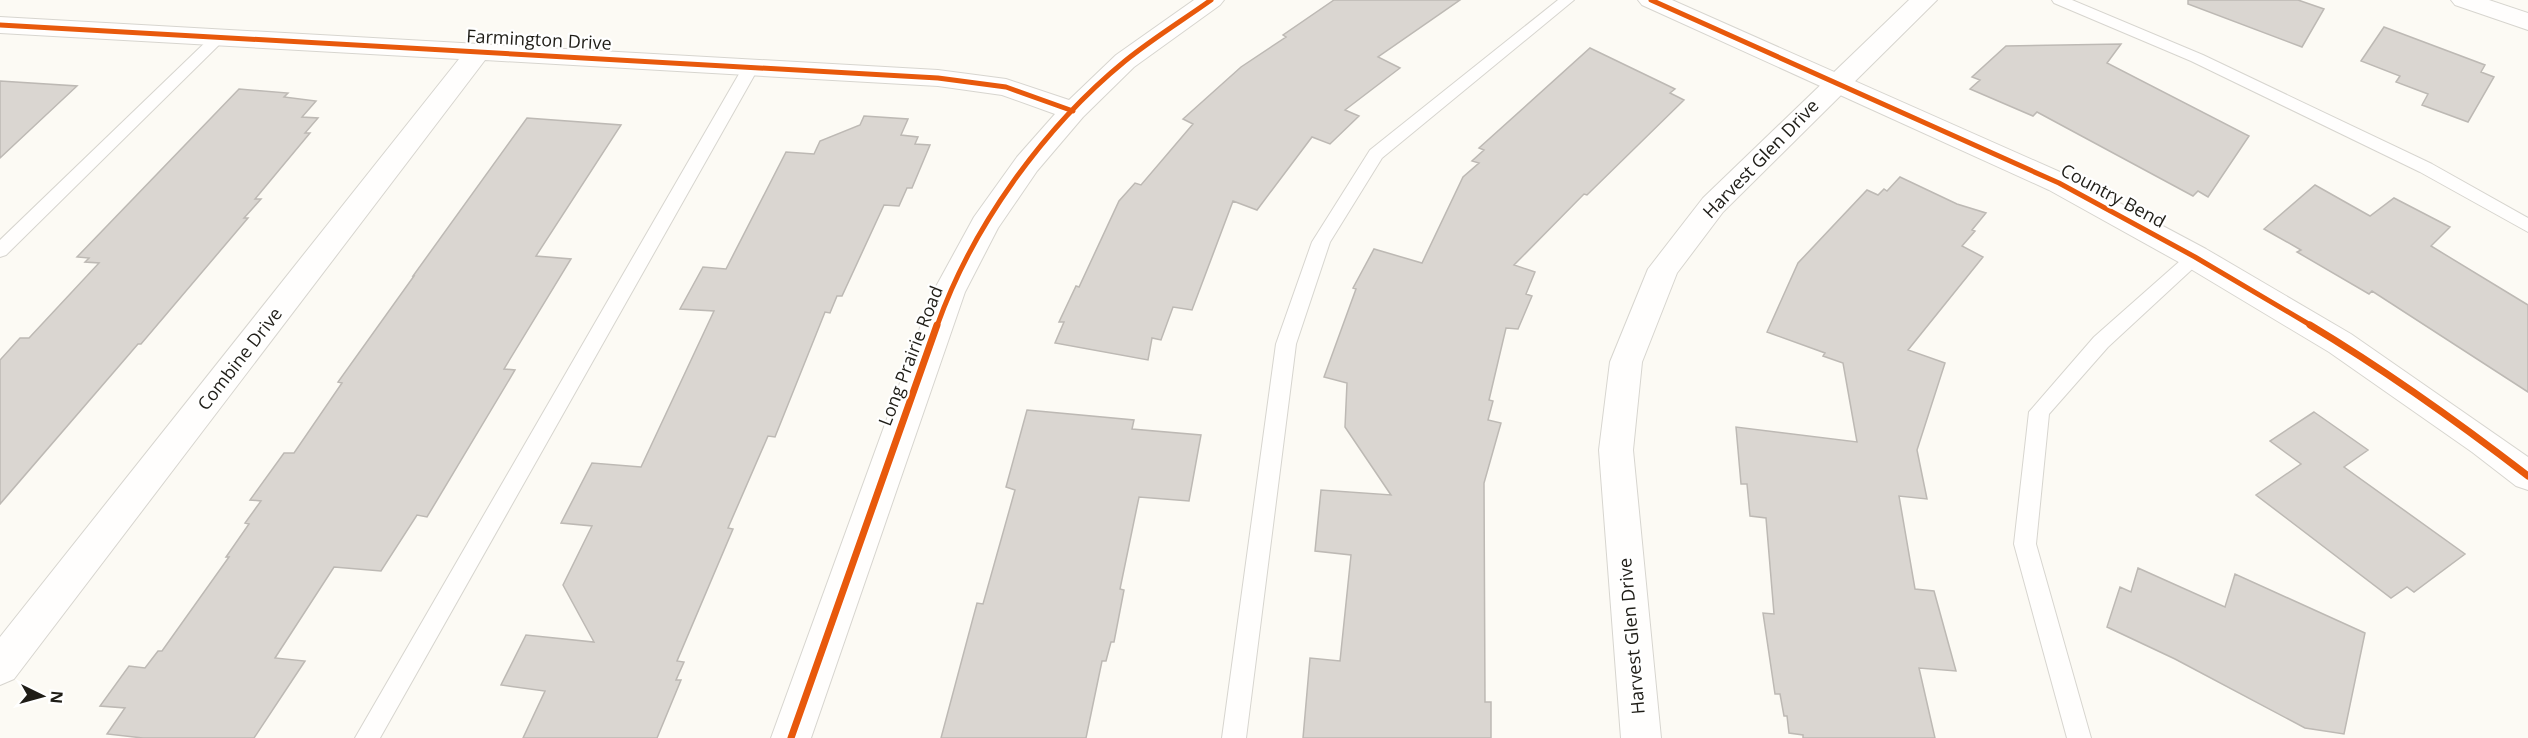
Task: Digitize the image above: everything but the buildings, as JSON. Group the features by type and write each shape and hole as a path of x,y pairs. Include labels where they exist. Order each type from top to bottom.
{"street":[{"name":"Long Prairie Road","path":"791,738 949,292 985,224 1027,164 1072,111 1125,61 1211,0"},
{"name":"Country Bend","path":"1651,0 2059,183 2195,257 2340,344 2484,442 2528,476"},
{"name":"Harvest Glen Drive","path":"1641,738 1616,450 1626,362 1663,269 1713,205 1837,82 1924,0"},
{"path":"2464,0 2528,22"},
{"name":"Farmington Drive","path":"0,25 938,78 1005,87 1072,111"},
{"name":"Combine Drive","path":"0,667 479,51"}],"lane":[{"path":"1234,738 1286,344 1320,242 1376,154 1567,0"},
{"path":"2060,0 2197,58 2426,168 2528,226"},
{"path":"0,251 219,37"},
{"path":"368,738 751,67"},
{"path":"2079,738 2025,544 2039,412 2101,342 2195,257"}],"cycle path":[{"path":"791,738 949,292 985,224 1027,164 1073,111 1125,61 1211,0"},
{"path":"1651,0 2059,183 2195,257 2340,343 2484,442 2528,476"},
{"path":"0,25 938,78 1006,87 1073,111"}]}
